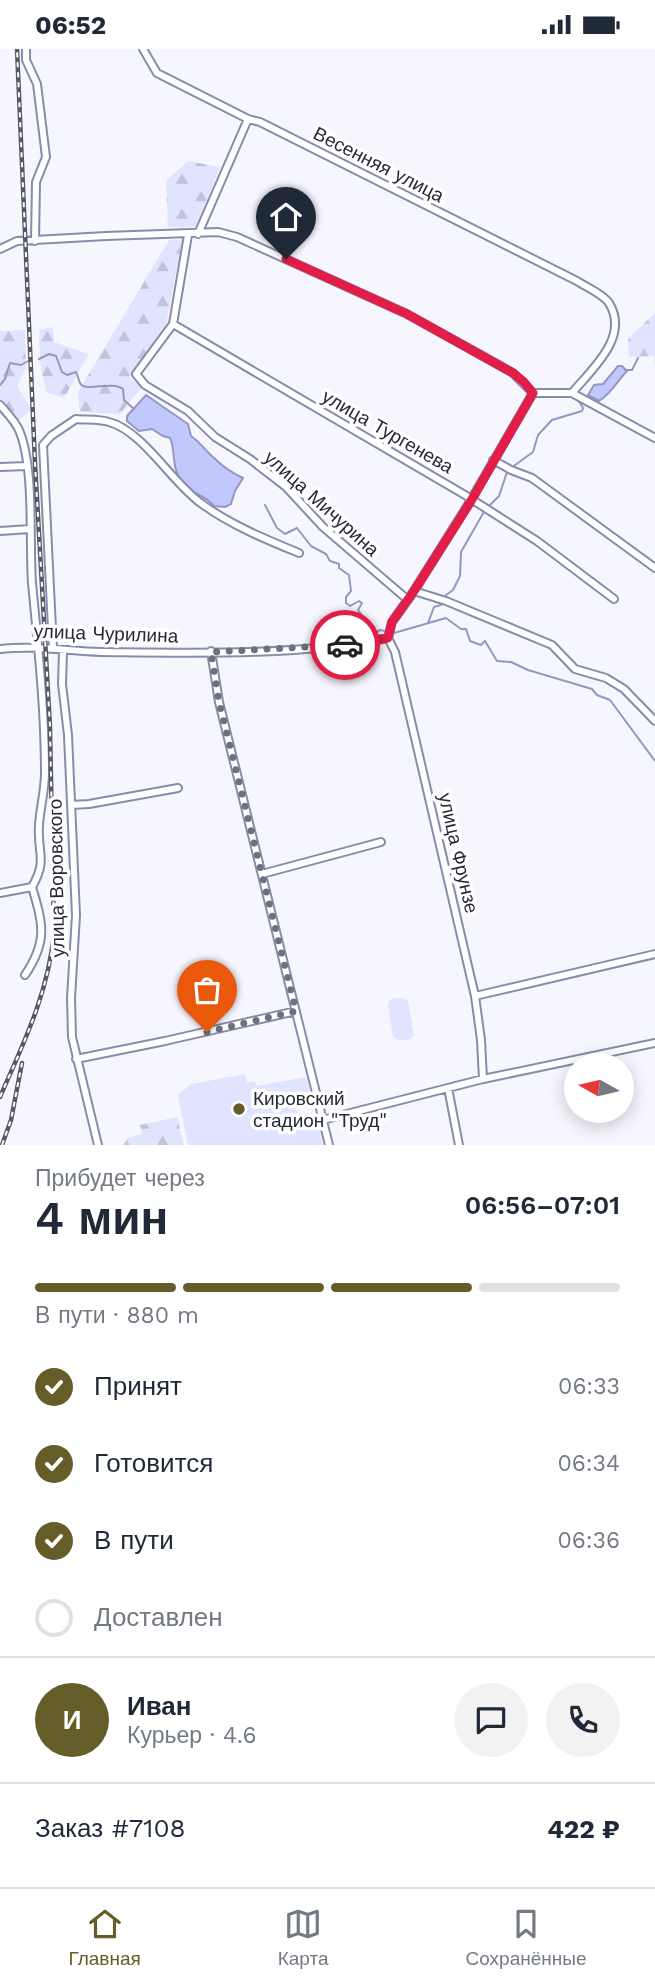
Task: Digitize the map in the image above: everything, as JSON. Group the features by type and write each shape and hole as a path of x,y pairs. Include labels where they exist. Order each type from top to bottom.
{"street":[{"path":"26,49 26,59 37,84 46,157 36,181 35,241"},
{"name":"Весенняя улица","path":"143,49 157,73 554,269 608,301 615,321 612,345 572,393"},
{"path":"198,234 248,119"},
{"path":"0,249 17,241 218,232 237,237 407,314 513,373 533,393"},
{"path":"173,324 188,235"},
{"name":"улица Мичурина","path":"173,324 136,374 145,385 188,411 215,437 250,459 286,487 323,527 408,600"},
{"name":"улица Тургенева","path":"173,324 465,495 537,541 614,600"},
{"path":"533,393 572,393 655,438"},
{"path":"388,638 392,622 471,501 533,393"},
{"name":"улица Воровского","path":"0,405 19,429 27,466 32,582 38,627 36,646 42,668 45,773 39,826 42,870 32,887 39,911 42,944 25,975"},
{"path":"53,649 43,445 51,436 76,419 110,422 132,434 183,489 201,503 256,535 299,553"},
{"path":"494,460 532,478 655,568"},
{"path":"0,467 27,466"},
{"path":"0,531 30,529"},
{"path":"414,591 446,601 552,645 575,669 606,678 624,689 655,721"},
{"name":"улица Чурилина","path":"0,649 36,646 63,651 285,650 355,645 388,638"},
{"name":"улица Фрунзе","path":"388,638 395,652 475,996 483,1079"},
{"name":"улица Воровского","path":"63,651 62,684 68,735 76,915 71,998 72,1037 98,1145"},
{"path":"211,652 219,702 329,1145"},
{"path":"71,805 178,788"},
{"path":"262,874 381,842"},
{"path":"0,893 32,887"},
{"path":"475,996 655,954"},
{"path":"76,1059 296,1011"},
{"path":"323,1120 483,1079 655,1043"},
{"path":"448,1088 459,1145"}],"green space":[{"path":"188,161 220,167 196,227 168,227 166,181"},
{"path":"169,240 182,240 166,326 129,377 142,387 120,414 80,412 78,392"},
{"path":"655,313 655,372 654,356 629,357 628,339"},
{"path":"53,327 54,342 89,354 64,398 46,392 40,364 39,330"},
{"path":"25,330 26,368 17,386 32,409 19,420 0,401 0,331"},
{"path":"402,998 408,1001 414,1035 411,1039 399,1041 393,1037 388,1004 391,999"},
{"name":"Кировский стадион \"Труд\"","path":"245,1074 247,1082 255,1081 256,1086 306,1077 312,1099 295,1104 299,1119 316,1115 323,1145 188,1145 178,1095 191,1084"},
{"path":"177,1117 184,1145 123,1145 128,1138 142,1134 140,1125"}],"water":[{"path":"618,366 627,371 607,394 599,401 588,395 594,385 603,384"},
{"path":"146,395 188,424 191,436 231,472 243,478 231,504 225,507 214,506 189,489 177,474 170,438 152,429 139,431 127,421 127,416"}],"waterway":[{"path":"39,359 49,354 56,356 62,372 67,375 76,372 83,386 112,386 123,389 124,400 134,409"},
{"path":"625,370 632,370 638,358"},
{"path":"0,385 10,363 21,365 28,361"},
{"path":"511,468 533,452 538,435 552,420 582,411 579,401"},
{"path":"489,506 499,496 507,472"},
{"path":"265,505 277,528 285,534 297,528 311,546 326,554 330,561 339,564 339,568 349,575 351,591 346,597 346,603 350,606 359,601 362,603 358,610 365,619 362,623 372,635 380,630 385,631"},
{"path":"428,623 434,607 441,605 446,595 453,590 460,576 461,552 485,510"},
{"path":"394,633 446,618 461,629 466,629 470,641 481,645 485,641 497,661 511,662 528,670 592,689 597,695 610,700 655,761"}],"railway":[{"path":"0,1097 41,997 54,933 50,727 35,463 17,49"},
{"path":"2,1145 11,1120 22,1063"}],"way so far":[{"path":"207,1032 296,1011 219,702 211,652 345,645"}],"place":[{"name":"Кировский стадион \"Труд\"","path":"239,1109"}],"route":[{"path":"286,259 426,324 513,373 533,393 471,501 392,622 388,638 345,645"}]}
